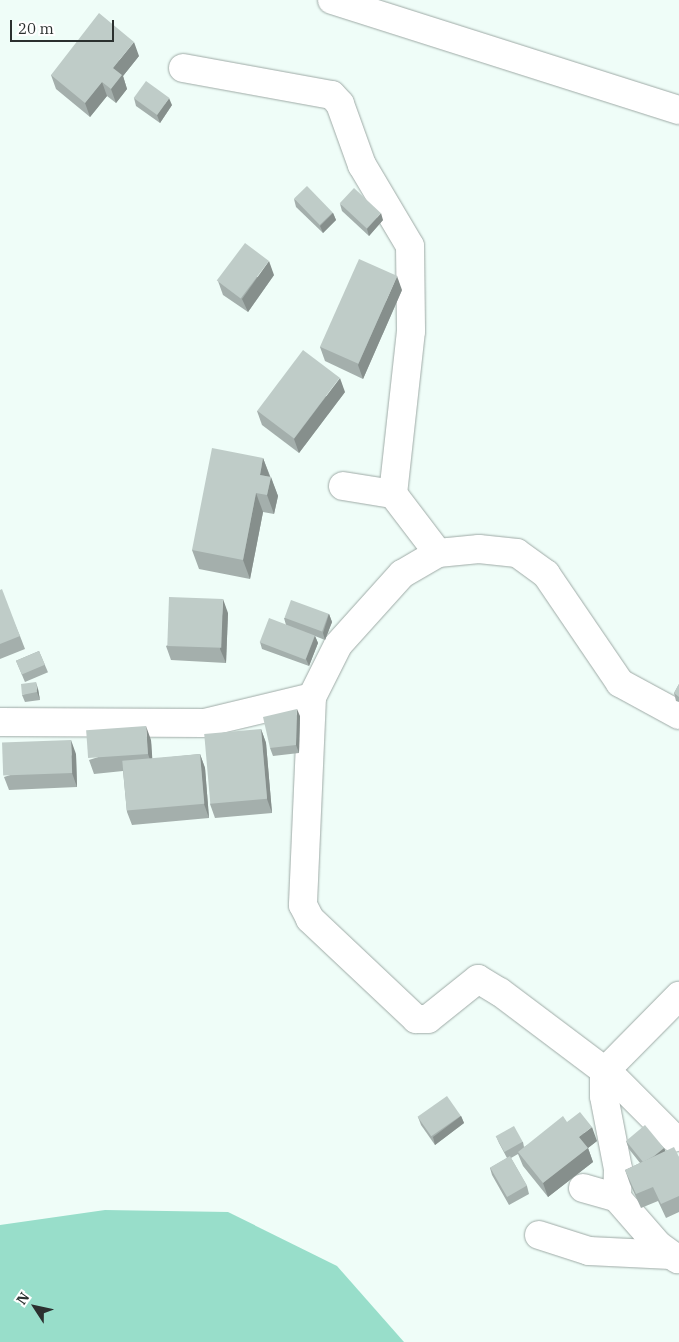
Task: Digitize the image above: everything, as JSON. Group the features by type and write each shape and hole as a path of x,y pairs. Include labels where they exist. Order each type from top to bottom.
{"street":[{"path":"332,0 679,110"},
{"path":"183,68 332,95 340,104 362,164 402,227 412,270 410,330 393,494 438,553"},
{"path":"343,486 393,494"},
{"path":"674,1138 604,1072 478,979 428,1019 407,1015 310,919 303,905 312,697 338,644 374,600 402,574 438,553 479,549 517,553 546,574 620,683 679,715"},
{"path":"0,722 204,723 312,697"},
{"path":"616,1198 618,1169 604,1096 604,1072 679,996"},
{"path":"583,1188 616,1198 675,1258"},
{"path":"539,1235 590,1251 675,1258"}],"green space":[{"path":"105,1210 228,1212 337,1266 404,1342 0,1342 0,1225"}],"building":[{"path":"99,13 134,42 113,68 122,75 111,89 102,82 85,103 51,75"},
{"path":"146,81 169,98 157,115 134,98"},
{"path":"307,186 333,213 320,225 294,199"},
{"path":"354,188 381,213 367,229 340,203"},
{"path":"245,243 269,261 241,299 217,281"},
{"path":"359,259 397,276 358,364 320,347"},
{"path":"303,350 340,378 294,438 257,411"},
{"path":"212,448 263,458 260,475 271,477 267,495 256,493 243,560 192,550"},
{"path":"2,589 20,636 0,644 0,590"},
{"path":"169,597 223,599 221,648 167,646"},
{"path":"291,600 329,614 322,632 285,618"},
{"path":"269,618 315,636 305,660 260,642"},
{"path":"39,651 45,665 22,675 16,661"},
{"path":"36,682 37,692 22,695 21,684"},
{"path":"679,684 679,697 674,693"},
{"path":"297,709 296,745 270,748 263,717"},
{"path":"146,726 148,754 88,758 86,730"},
{"path":"261,729 267,799 210,804 204,734"},
{"path":"71,740 72,773 3,775 2,742"},
{"path":"200,754 204,804 127,811 122,761"},
{"path":"447,1096 461,1116 431,1136 418,1117"},
{"path":"580,1112 592,1127 579,1137 588,1148 543,1183 518,1152 563,1116 567,1122"},
{"path":"645,1125 664,1148 643,1162 626,1141"},
{"path":"514,1126 523,1142 504,1152 496,1136"},
{"path":"674,1147 679,1157 679,1196 661,1204 653,1187 636,1194 625,1170"},
{"path":"510,1156 527,1185 507,1197 490,1168"}]}
